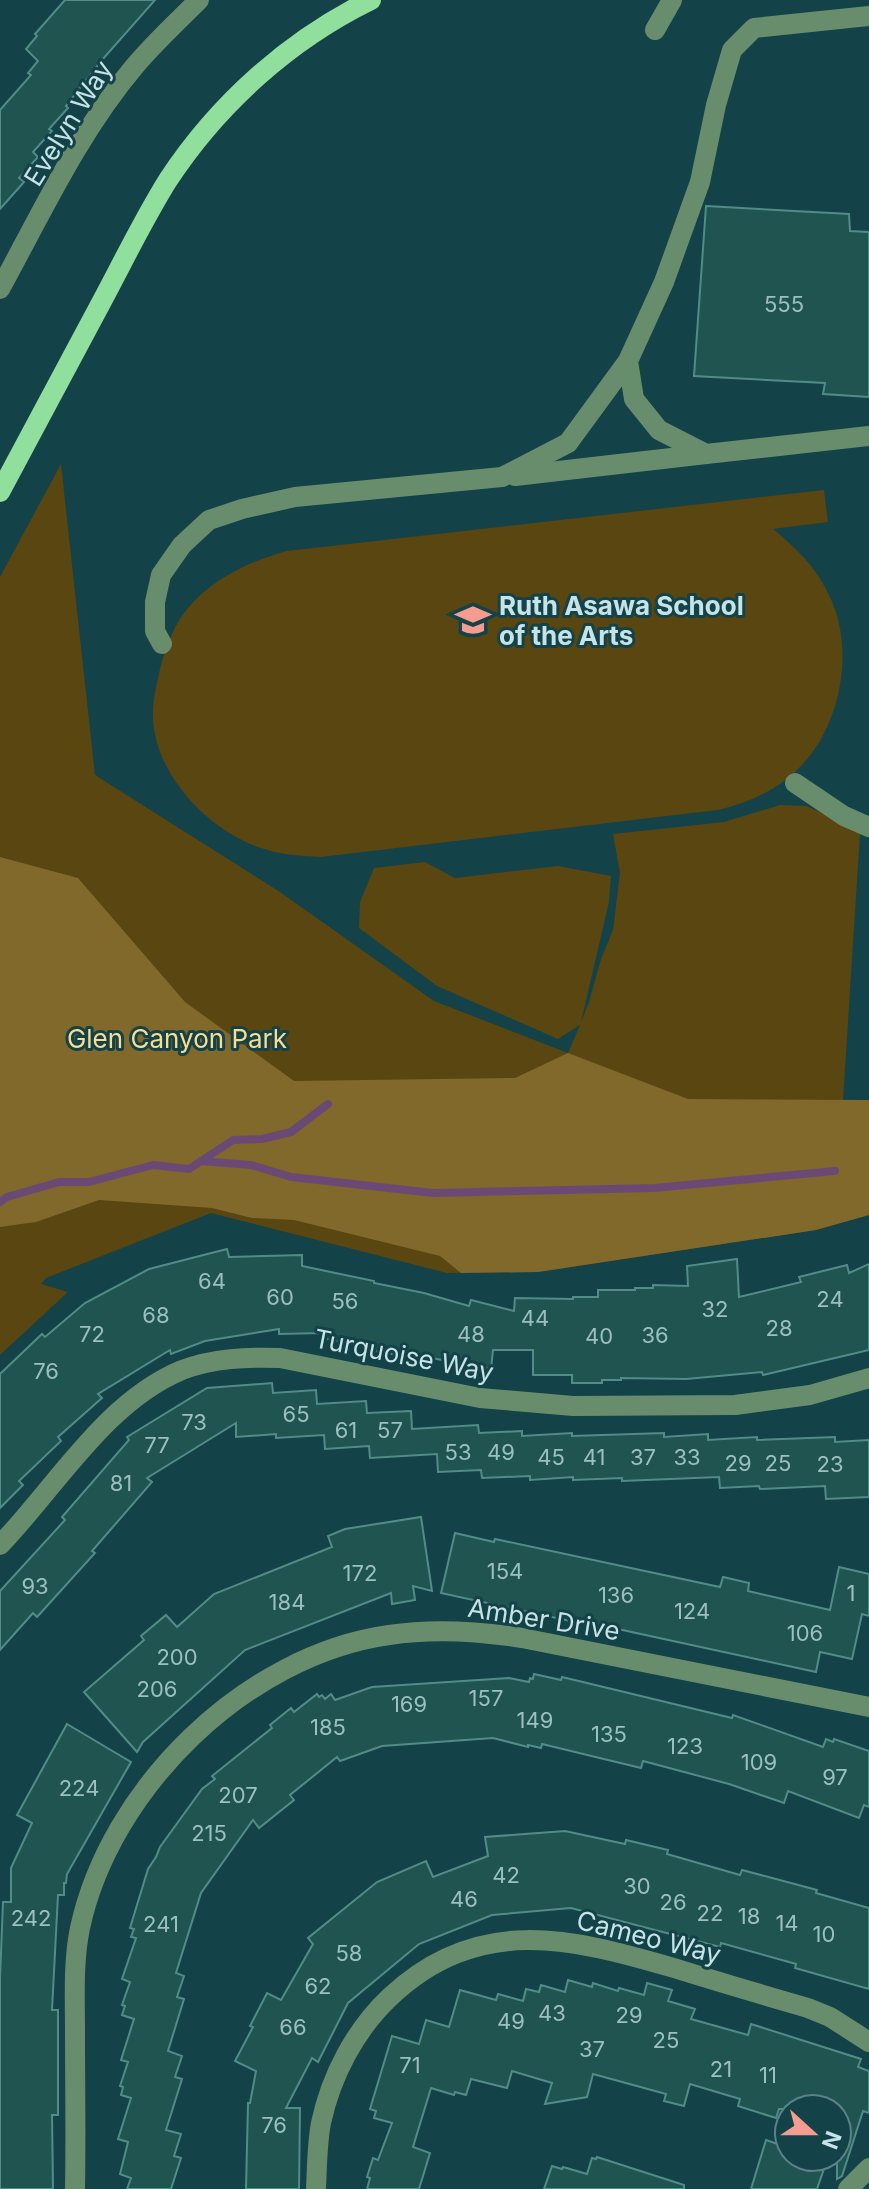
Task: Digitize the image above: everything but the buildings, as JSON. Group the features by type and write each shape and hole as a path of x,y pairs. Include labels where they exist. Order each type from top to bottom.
{"main road":[{"path":"0,492 152,207 188,152 230,103 279,58 327,24 371,0"}],"street":[{"name":"Evelyn Way","path":"0,289 102,109 134,67 199,0"},
{"path":"655,30 672,0"},
{"path":"502,477 568,443 628,361 664,282 700,182 716,105 732,50 754,28 869,16"},
{"path":"628,361 634,399 659,430 706,454"},
{"path":"162,644 155,631 155,602 161,575 182,545 209,520 242,509 295,497 869,436"},
{"path":"795,783 844,816 869,827"},
{"name":"Turquoise Way","path":"0,1545 80,1451 114,1417 158,1383 182,1371 215,1361 246,1357 280,1358 480,1398 573,1406 735,1405 810,1395 869,1378"},
{"name":"Amber Drive","path":"75,2189 74,1972 80,1929 91,1889 108,1848 161,1768 193,1734 265,1680 307,1659 347,1645 386,1635 431,1630 522,1638 867,1701"},
{"name":"Cameo Way","path":"316,2189 321,2124 330,2091 361,2030 377,2010 418,1974 436,1963 493,1942 543,1940 617,1951 808,2008 830,2017 869,2042"},
{"path":"848,2189 869,2168"}],"green space":[{"name":"Glen Canyon Park","path":"61,464 95,775 280,892 434,1001 568,1053 580,1025 558,1039 437,986 359,928 360,902 374,868 425,862 455,878 558,866 611,876 609,902 581,1022 613,930 620,873 613,834 724,822 780,805 806,806 860,834 843,1100 869,1100 869,1215 816,1230 538,1272 447,1273 211,1213 46,1278 41,1284 68,1292 0,1355 0,577"},
{"path":"824,490 828,522 773,529 804,558 828,593 837,614 841,637 840,685 834,709 813,752 789,777 750,800 718,810 321,857 306,856 261,848 221,828 186,796 162,756 155,734 154,701 162,661 174,629 188,608 209,588 259,560 287,551"},
{"name":"Glen Canyon Park","path":"0,857 78,878 185,1002 294,1081 515,1078 568,1053 688,1099 869,1100 869,1215 816,1230 538,1272 461,1273 440,1256 294,1220 252,1218 212,1208 99,1200 36,1222 0,1227"}],"waterway":[{"path":"0,1202 7,1197 59,1182 89,1182 153,1165 189,1169 233,1140 262,1139 291,1132 328,1104"},
{"path":"201,1161 251,1165 291,1177 433,1193 654,1188 835,1171"}],"place":[{"name":"Ruth Asawa School of the Arts","path":"473,620"}]}
